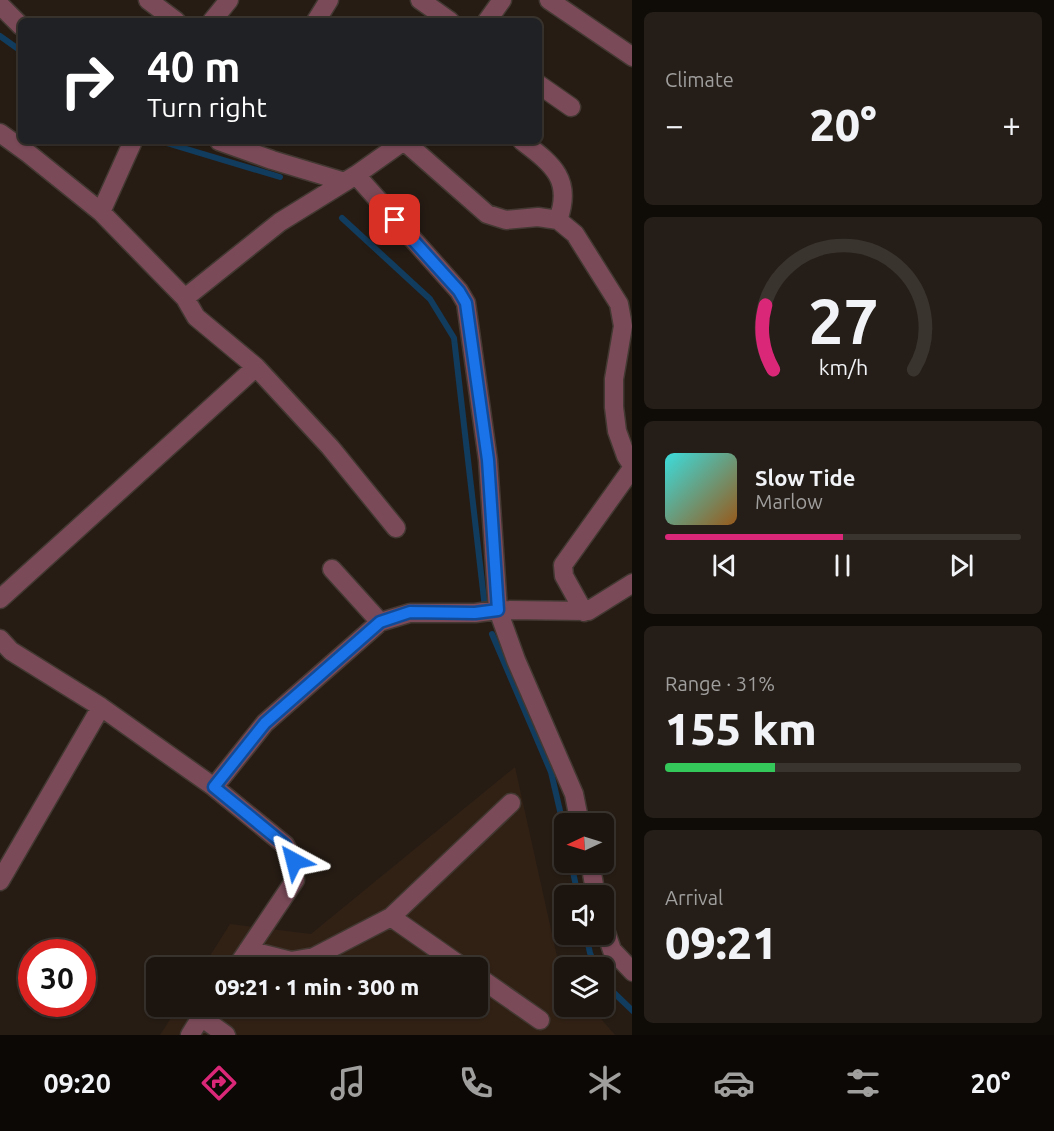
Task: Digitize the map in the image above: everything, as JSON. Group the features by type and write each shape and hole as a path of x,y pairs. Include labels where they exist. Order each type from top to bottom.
{"street":[{"path":"148,0 172,18"},
{"path":"214,18 229,0"},
{"path":"318,18 329,0"},
{"path":"420,0 446,18"},
{"path":"489,18 502,0"},
{"path":"549,0 632,56"},
{"path":"0,5 18,23"},
{"path":"542,87 571,107"},
{"path":"0,133 101,212 185,298 196,317 256,367 330,447 396,528"},
{"path":"101,212 132,144"},
{"path":"227,144 272,160 350,178 459,291 466,303 488,460 498,610 516,660 574,794 578,813"},
{"path":"185,298 280,222 400,144"},
{"path":"407,144 487,214 506,220 538,217 558,220 574,234 619,304 623,326 614,379 614,407 617,431 632,465"},
{"path":"526,144 550,163 562,181 563,206 558,220"},
{"path":"0,598 256,367"},
{"path":"584,612 564,576 563,565 632,468"},
{"path":"332,569 380,622"},
{"path":"214,787 265,723 380,622 410,612 475,613 498,610 584,612 632,584"},
{"path":"0,639 11,651 101,707 214,787 285,845 294,861 295,880 243,957"},
{"path":"1,876 101,707"},
{"path":"248,950 291,962 314,957 391,917 511,803"},
{"path":"391,917 448,957"},
{"path":"610,945 612,950 632,971"},
{"path":"488,984 540,1020"},
{"path":"190,1035 201,1017"},
{"path":"209,1017 226,1035"}],"shaded area":[{"path":"515,767 557,957 554,957 554,1017 600,1017 615,1035 160,1035 172,1017 488,1017 488,957 209,957 230,924 311,934"}],"waterway":[{"path":"0,36 18,49"},
{"path":"170,144 280,177"},
{"path":"342,218 430,299 454,338 485,608"},
{"path":"492,634 551,772 561,813"},
{"path":"573,873 576,885"},
{"path":"588,945 592,957"},
{"path":"614,993 632,1010"}],"route":[{"path":"294,861 285,845 214,787 265,723 367,631 380,622 410,612 452,614 498,610 488,460 466,303 459,291 395,220"}]}
